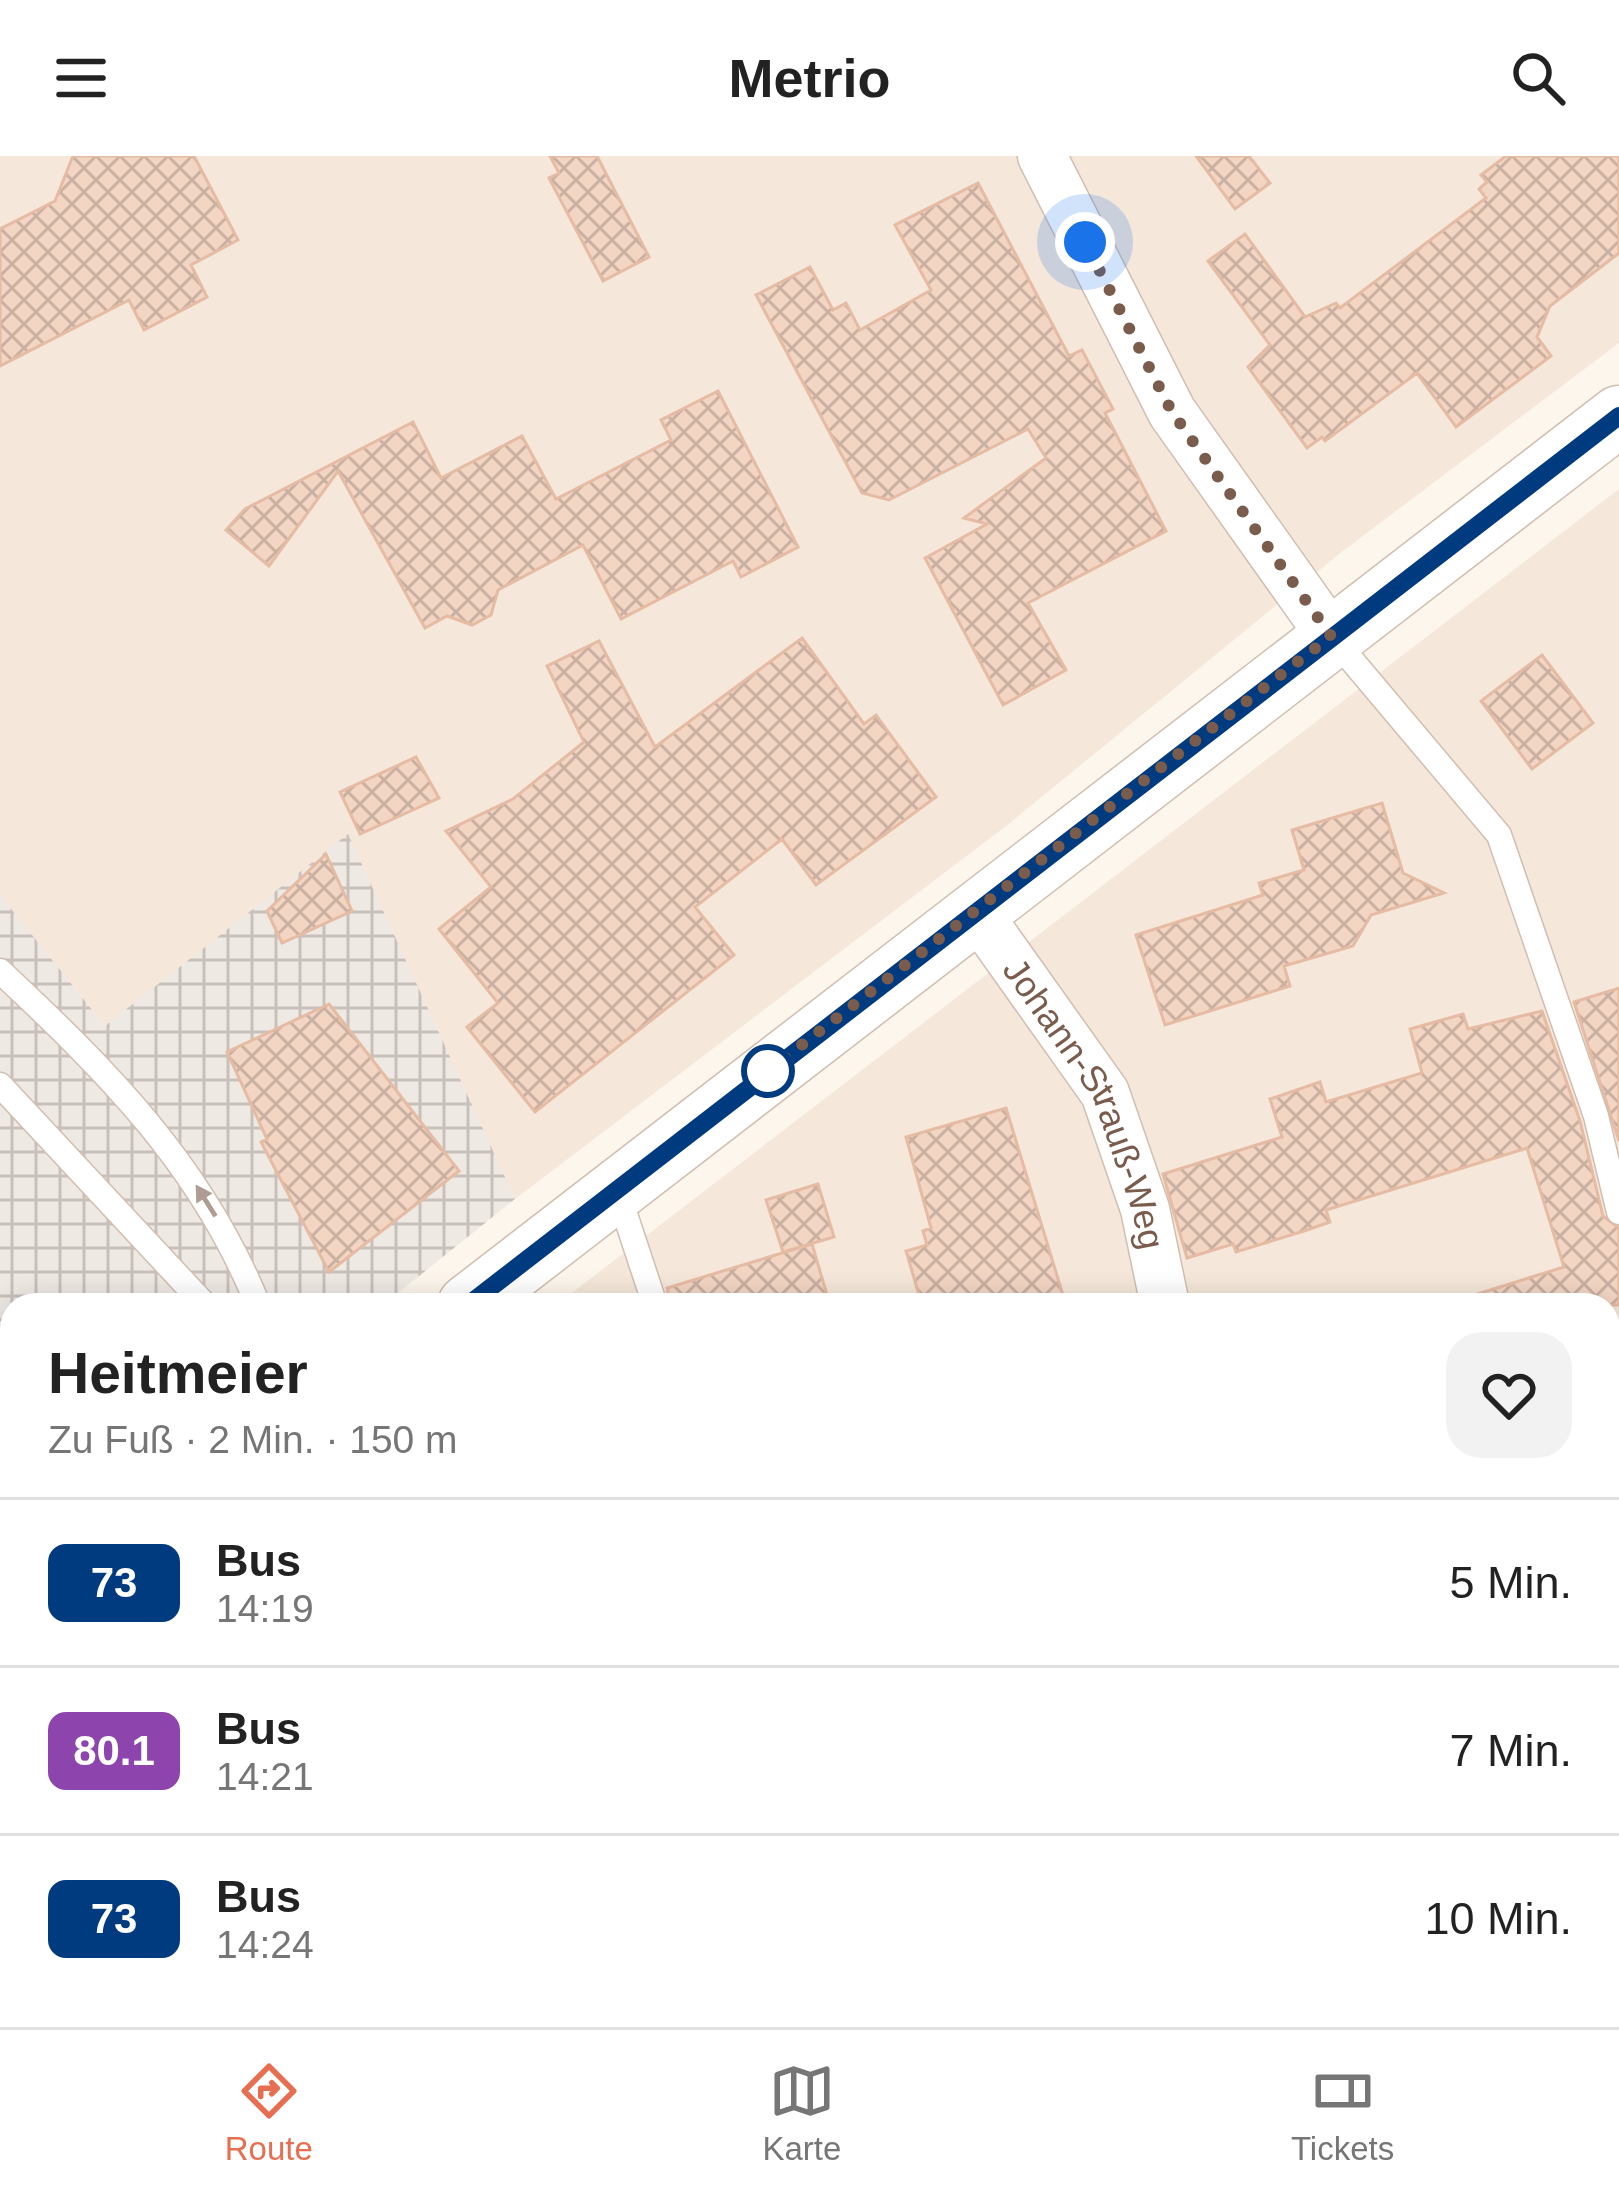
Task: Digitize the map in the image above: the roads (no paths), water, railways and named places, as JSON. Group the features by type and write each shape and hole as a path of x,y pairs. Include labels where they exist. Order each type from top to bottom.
{"street":[{"path":"1042,156 1172,412 1331,636"},
{"path":"484,1293 1619,416"},
{"name":"Johann-Strauß-Weg","path":"977,913 1105,1093 1145,1209 1162,1293"}],"lane":[{"path":"1331,636 1499,835 1595,1115 1619,1212"},
{"path":"0,971 76,1042 173,1148 234,1245 253,1293"},
{"path":"0,1085 194,1293"},
{"path":"617,1190 651,1293"}]}
